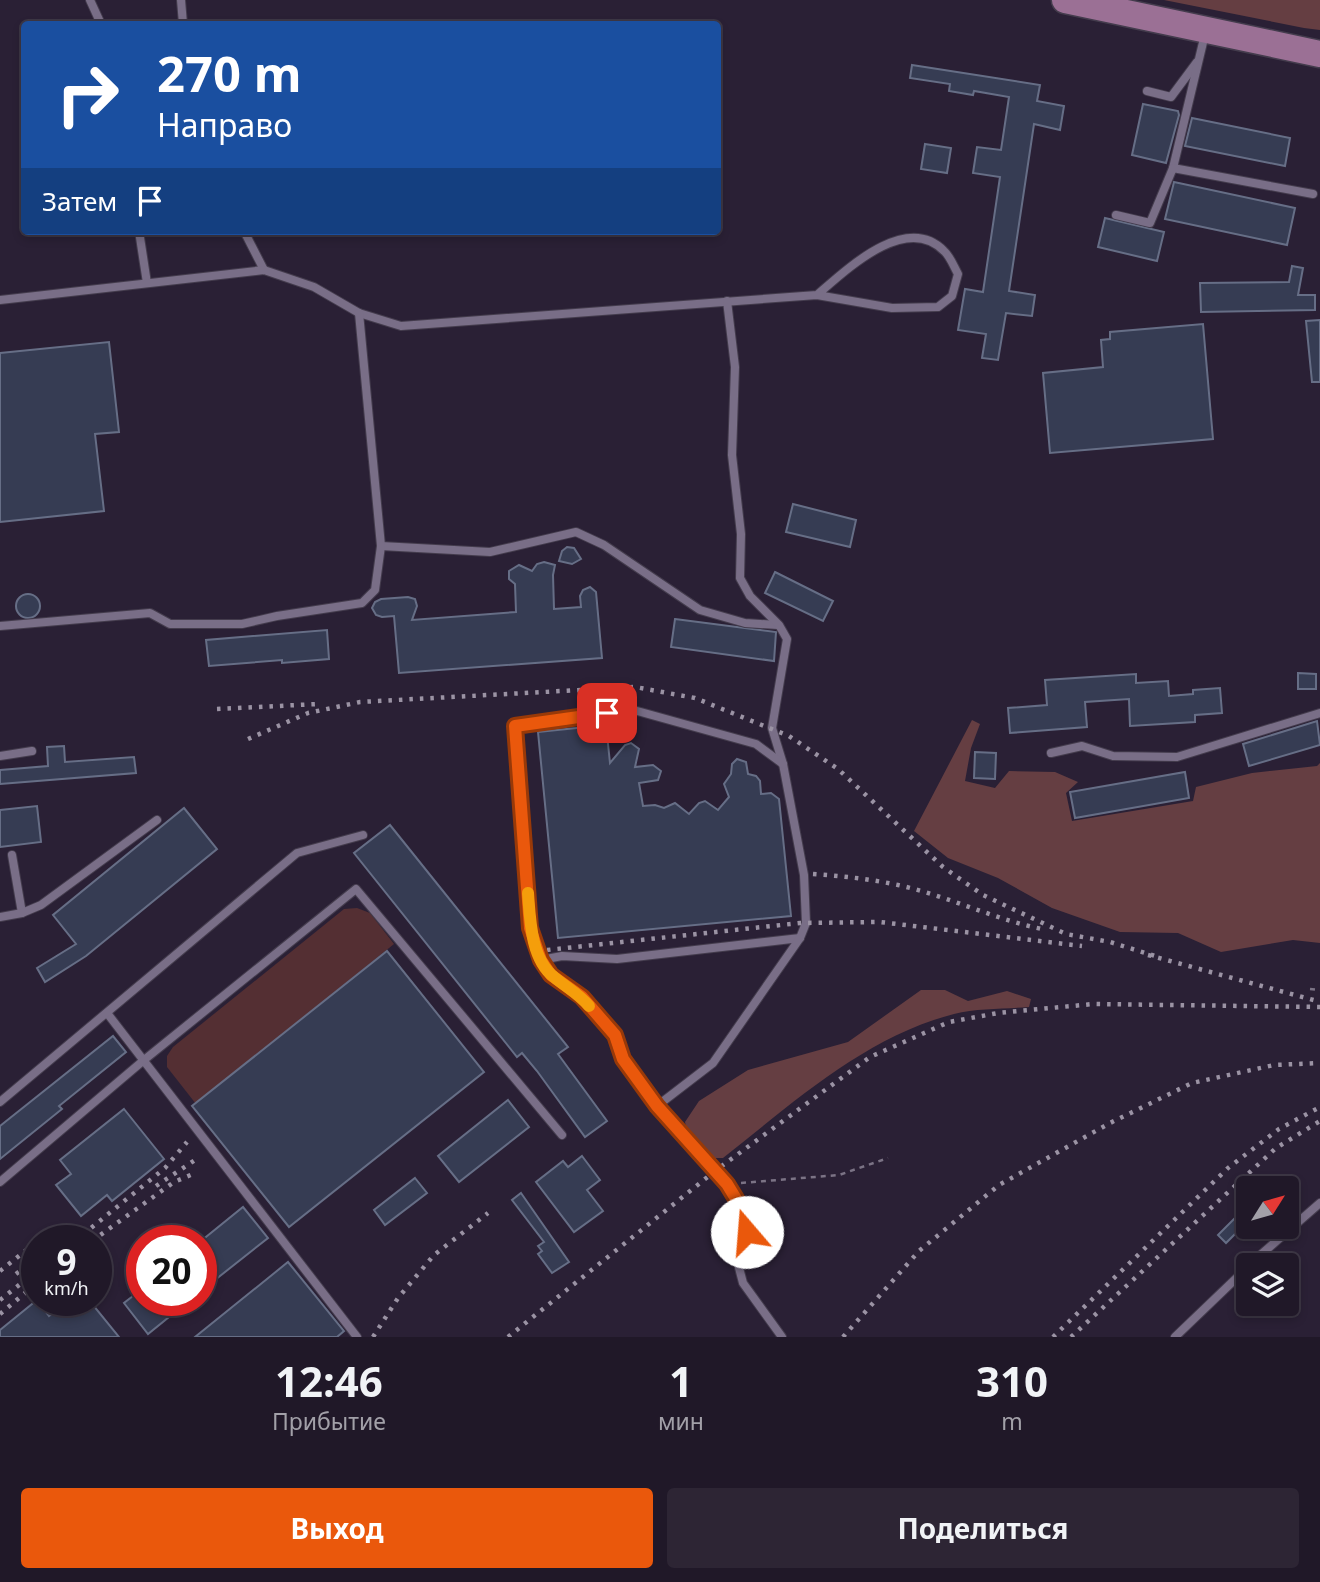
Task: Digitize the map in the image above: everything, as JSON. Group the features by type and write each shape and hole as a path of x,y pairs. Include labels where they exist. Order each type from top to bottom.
{"main road":[{"path":"1065,0 1203,44 1320,54"}],"lane":[{"path":"90,0 100,21"},
{"path":"181,0 183,21"},
{"path":"1147,91 1171,97 1203,44"},
{"path":"1116,215 1150,223 1173,168 1203,44"},
{"path":"1173,168 1313,194"},
{"path":"140,235 147,283"},
{"path":"246,235 264,270"},
{"path":"0,300 264,270 314,287 359,313 401,326 817,295 892,308 938,307 951,296 958,274 944,250 925,239 906,237 889,242 850,266 817,295"},
{"path":"657,1106 713,1063 800,938 806,923 804,875 783,764 772,728 787,639 779,625 750,596 740,578 741,534 732,455 735,367 727,301"},
{"path":"0,626 150,613 170,624 242,624 362,603 375,590 381,546 359,313"},
{"path":"381,546 490,552 576,532 604,545 700,610 745,623 779,625"},
{"path":"782,1337 743,1283 737,1260 747,1232 741,1207 727,1184 657,1106 623,1059 615,1035 582,997 551,975 541,960 530,928 515,726 630,709 756,744 783,764"},
{"path":"1051,753 1082,746 1113,756 1178,757 1320,713"},
{"path":"0,756 32,751"},
{"path":"0,917 22,913 41,905 156,820"},
{"path":"0,1102 297,853 363,835"},
{"path":"12,855 22,913"},
{"path":"0,1182 144,1060 356,889 562,1135"},
{"path":"541,960 562,956 617,959 800,938"},
{"path":"107,1013 357,1337"},
{"path":"1264,1253 1320,1203"},
{"path":"1175,1337 1236,1278"}],"path":[{"path":"1310,989 1320,990"},
{"path":"727,1184 839,1175 888,1158"}],"shaded area":[{"path":"1164,0 1320,0 1320,30 1304,28"},
{"path":"972,720 980,724 971,748 965,781 995,788 1009,771 1055,772 1078,782 1066,793 1072,821 1193,801 1196,787 1252,773 1317,766 1320,763 1320,943 1293,940 1221,952 1178,933 1120,932 1052,908 998,878 948,858 914,831"},
{"path":"357,908 370,913 394,944 196,1104 167,1067 167,1056 173,1047 344,909"},
{"path":"921,990 945,990 968,1001 1007,991 1031,999 1029,1007 954,1014 921,1024 890,1038 804,1094 723,1158 712,1158 687,1132 685,1122 699,1101 748,1070 848,1042"}],"building":[{"path":"912,65 1040,85 1037,101 1064,106 1060,130 1034,124 1009,291 1035,295 1032,316 1006,313 998,360 982,358 986,334 958,330 965,289 983,292 1000,177 973,173 977,147 1001,150 1009,97 974,91 973,95 949,91 950,84 910,78"},
{"path":"1143,104 1178,111 1166,163 1132,155"},
{"path":"1192,118 1290,138 1285,166 1185,146"},
{"path":"925,144 951,148 947,173 921,169"},
{"path":"1174,182 1295,208 1287,245 1165,219"},
{"path":"1105,218 1164,232 1157,261 1098,247"},
{"path":"1292,266 1303,268 1298,295 1315,295 1315,310 1201,312 1200,283 1289,282"},
{"path":"1320,320 1320,382 1312,382 1306,321"},
{"path":"1203,324 1213,439 1050,453 1043,373 1103,367 1101,340 1110,339 1110,332"},
{"path":"109,342 119,432 95,434 104,511 0,522 0,353"},
{"path":"793,504 856,520 850,547 786,532"},
{"path":"567,547 574,548 581,559 572,564 559,561 562,551"},
{"path":"544,562 555,565 554,609 581,607 580,596 583,590 590,587 596,592 602,658 399,673 394,616 376,615 372,608 375,602 381,599 415,599 417,606 412,620 516,612 515,584 509,579 509,571 519,565 532,571 537,564"},
{"path":"775,572 833,601 823,621 765,593"},
{"path":"28,594 37,597 40,606 37,615 28,618 19,615 16,606 19,597"},
{"path":"675,619 776,632 774,661 671,647"},
{"path":"327,630 329,659 209,666 206,640"},
{"path":"1298,673 1316,674 1316,689 1298,689"},
{"path":"1136,674 1136,683 1168,681 1169,696 1193,694 1193,690 1220,688 1222,713 1195,715 1195,722 1130,726 1129,699 1085,702 1087,727 1010,733 1008,708 1047,705 1045,680"},
{"path":"1317,721 1320,745 1249,766 1243,744"},
{"path":"606,725 610,763 625,745 631,743 639,749 635,767 653,765 661,771 658,780 639,783 643,806 655,805 664,808 675,803 689,814 699,803 705,801 718,810 729,797 724,784 731,774 732,764 737,759 746,762 748,774 756,776 760,781 761,794 771,793 779,799 791,916 558,938 538,732"},
{"path":"64,746 65,762 134,757 136,773 0,784 0,770 48,766 47,747"},
{"path":"975,752 996,753 995,779 974,778"},
{"path":"1185,772 1189,798 1075,818 1070,792"},
{"path":"37,806 41,842 0,847 0,810"},
{"path":"184,808 217,849 86,956 45,982 37,968 76,944 53,915"},
{"path":"390,825 568,1047 558,1054 607,1121 585,1137 537,1071 522,1053 517,1057 354,853"},
{"path":"387,951 484,1072 289,1227 192,1106"},
{"path":"113,1036 126,1052 59,1106 62,1109 0,1159 0,1126"},
{"path":"508,1100 529,1127 459,1182 438,1156"},
{"path":"124,1109 164,1159 112,1201 107,1195 81,1216 56,1185 71,1174 60,1160"},
{"path":"582,1156 600,1180 587,1190 603,1211 574,1232 536,1182 563,1161 568,1167"},
{"path":"415,1178 427,1193 385,1225 374,1210"},
{"path":"521,1193 569,1262 552,1273 538,1254 542,1251 538,1246 544,1242 512,1200"},
{"path":"243,1207 268,1238 217,1278 217,1228"},
{"path":"1236,1217 1236,1233 1226,1243 1218,1235"},
{"path":"288,1262 344,1331 337,1337 195,1337"},
{"path":"21,1313 21,1316 102,1316 119,1337 0,1337 0,1330"},
{"path":"134,1316 170,1316 148,1334"}],"railway":[{"path":"248,739 308,713 360,702 635,687 695,698 789,736 838,769 943,867 983,895 1066,934 1110,942 1155,956"},
{"path":"217,709 318,704"},
{"path":"813,874 898,885 1042,929"},
{"path":"547,950 800,923 880,922 1082,946"},
{"path":"1148,955 1317,1001"},
{"path":"508,1337 715,1171 870,1057 949,1022 998,1013 1093,1004 1320,1007"},
{"path":"843,1337 919,1251 999,1185 1110,1123 1192,1083 1274,1065 1320,1063"},
{"path":"1053,1337 1228,1168 1279,1129 1320,1107"},
{"path":"1071,1337 1276,1148 1320,1121"},
{"path":"95,1225 165,1168 187,1142"},
{"path":"156,1186 198,1158"},
{"path":"112,1227 174,1182 193,1174"},
{"path":"373,1337 398,1298 434,1255 488,1213"},
{"path":"0,1271 21,1254"},
{"path":"16,1274 21,1270"},
{"path":"0,1300 21,1284"},
{"path":"0,1314 21,1296"}],"slow traffic":[{"path":"528,893 530,928 541,960 551,975 582,997 589,1006"}],"route":[{"path":"607,713 515,726 530,928 541,960 551,975 582,997 615,1035 623,1059 657,1106 727,1184 741,1207 747,1232"}]}
